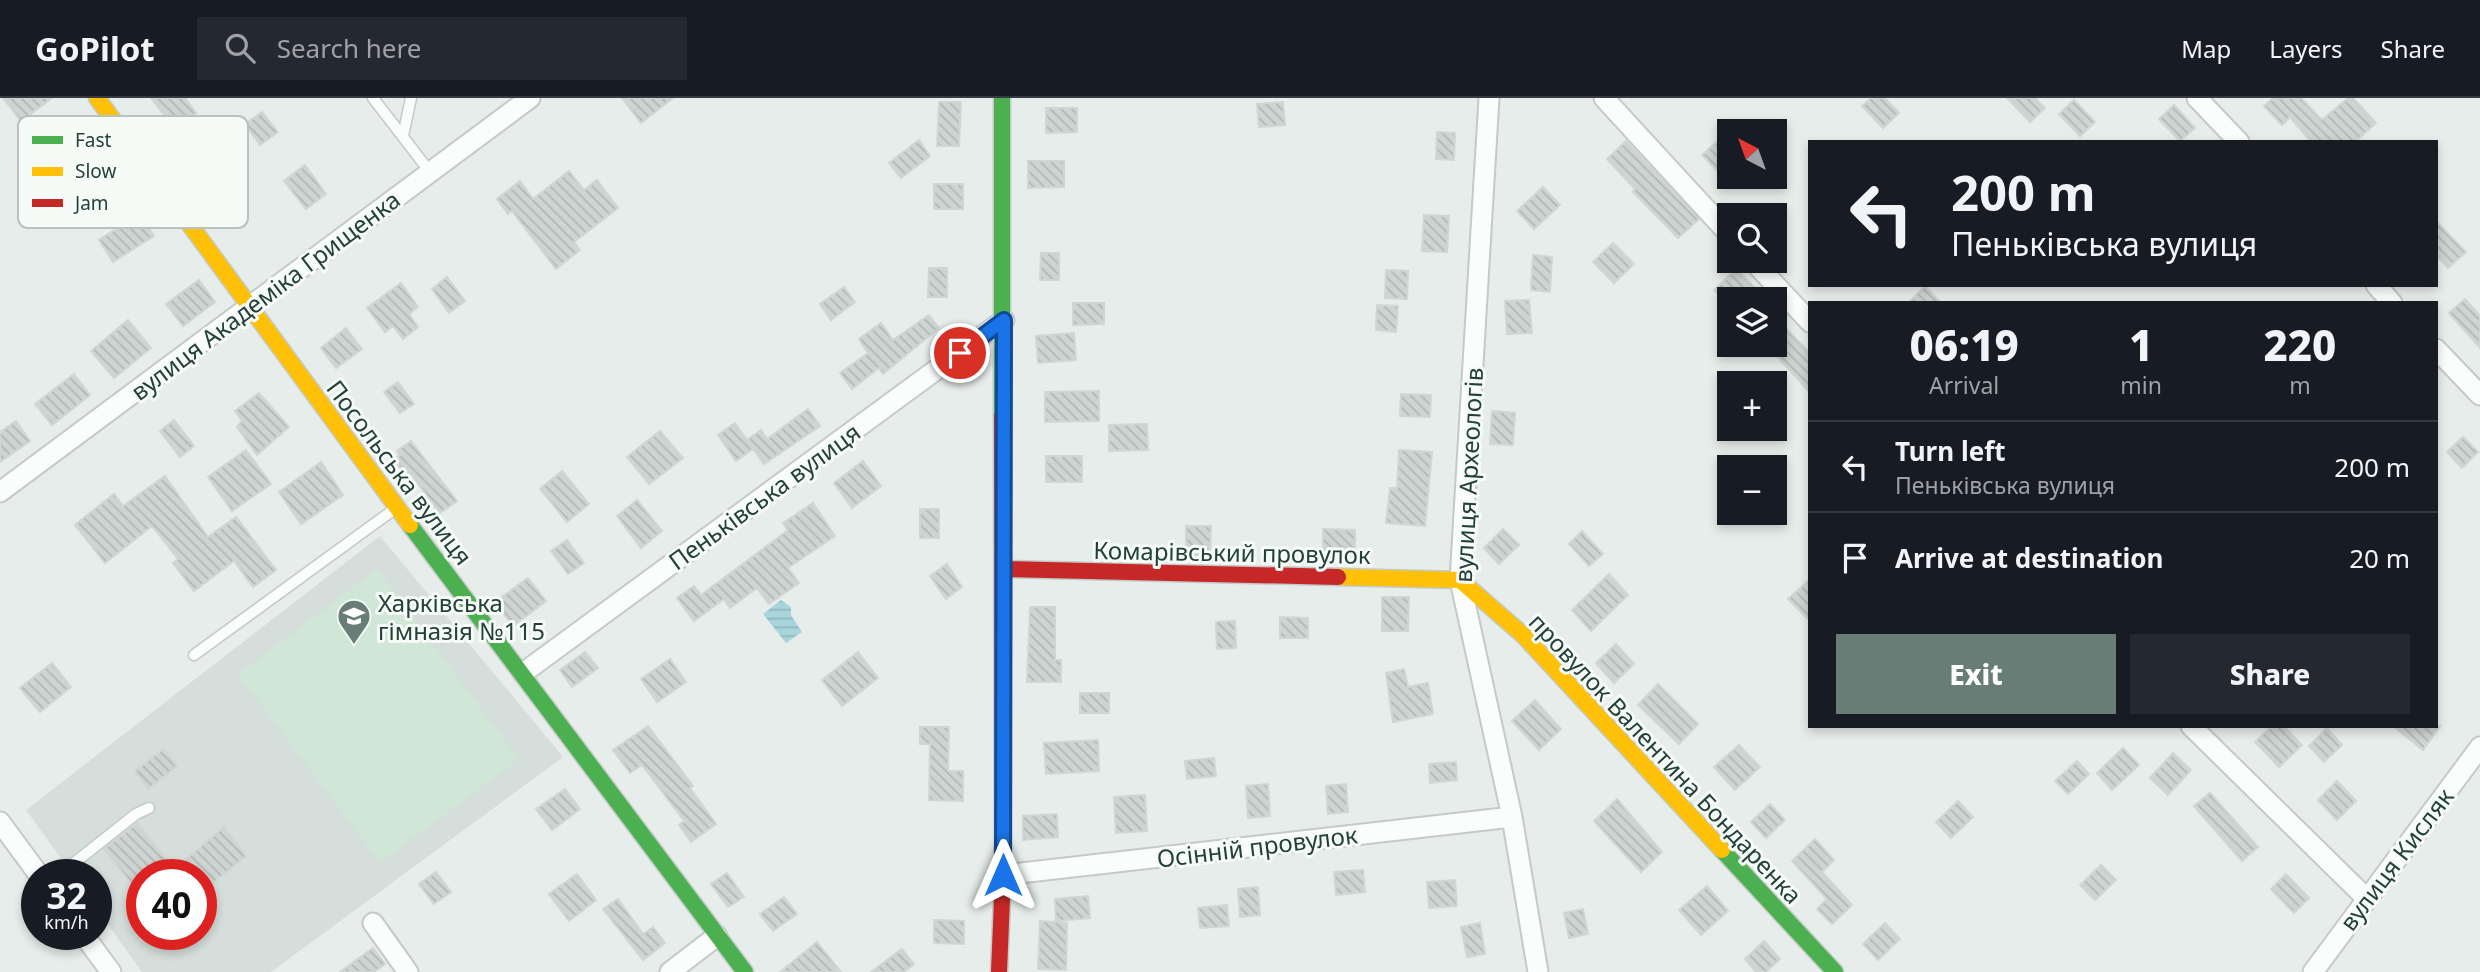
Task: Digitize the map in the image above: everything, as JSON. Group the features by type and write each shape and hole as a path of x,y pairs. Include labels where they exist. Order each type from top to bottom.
{"street":[{"name":"Посольська вулиця","path":"97,98 110,116"},
{"name":"вулиця Академіка Грищенка","path":"0,492 530,98"},
{"path":"999,972 1003,875 1002,98"},
{"name":"вулиця Археологів","path":"1489,98 1460,580 1512,817 1538,972"},
{"path":"1604,98 1717,221"},
{"path":"2197,98 2237,140"},
{"name":"Посольська вулиця","path":"193,228 397,508 745,972"},
{"path":"1764,273 1808,320"},
{"path":"2378,287 2390,301"},
{"name":"Пеньківська вулиця","path":"523,673 1004,320"},
{"path":"2438,351 2480,395"},
{"name":"Комарівський провулок","path":"1004,569 1460,580"},
{"name":"провулок Валентина Бондаренка","path":"1460,580 1523,635 1835,972"},
{"path":"2194,728 2366,898"},
{"name":"вулиця Кисляк","path":"2313,972 2480,747"},
{"name":"Осінній провулок","path":"1003,875 1512,817"},
{"path":"0,822 27,859"},
{"path":"373,923 408,972"},
{"path":"670,972 717,936"},
{"path":"94,950 110,972"}],"lane":[{"path":"373,98 430,172"},
{"path":"403,136 411,98"},
{"path":"194,655 397,508"},
{"path":"79,859 136,814 149,808"}],"shaded area":[{"name":"Харківська гімназія №115","path":"380,536 563,757 271,972 142,972 126,950 217,950 217,859 126,859 126,950 112,930 112,859 61,859 26,810"}],"green space":[{"path":"377,569 519,759 380,863 238,674"}],"water":[{"path":"781,600 791,607 791,615 802,632 786,643 763,614"}],"building":[{"path":"3,98 52,98 28,116 18,117"},
{"path":"151,98 185,98 196,113 192,116 165,116"},
{"path":"622,98 673,98 641,123"},
{"path":"1871,98 1885,98 1899,113 1883,128 1862,106"},
{"path":"2007,98 2035,98 2045,108 2030,122"},
{"path":"2273,98 2301,98 2322,120 2348,98 2353,98 2376,123 2357,140 2309,140 2290,117 2282,125 2264,106"},
{"path":"2074,100 2095,122 2080,136 2059,114"},
{"path":"939,102 961,102 959,146 937,146"},
{"path":"1283,102 1285,125 1259,127 1257,104"},
{"path":"2174,105 2195,128 2179,140 2159,119"},
{"path":"1046,108 1077,108 1077,132 1046,133"},
{"path":"262,112 278,132 260,145 248,128 248,122"},
{"path":"1437,132 1455,133 1454,160 1436,159"},
{"path":"919,140 930,156 901,178 889,163"},
{"path":"1626,141 1699,219 1678,238 1633,192 1635,189 1607,159"},
{"path":"1717,142 1717,171 1702,155"},
{"path":"1028,161 1064,161 1064,187 1028,188"},
{"path":"305,165 326,194 306,209 284,181"},
{"path":"569,171 584,190 597,180 618,208 574,242 580,250 556,269 512,211 508,214 497,199 520,181 533,199"},
{"path":"934,184 963,184 963,209 934,209"},
{"path":"1543,187 1560,205 1534,229 1517,211"},
{"path":"1424,215 1449,216 1447,252 1422,251"},
{"path":"2438,223 2466,252 2448,268 2438,257"},
{"path":"117,228 149,228 154,236 113,262 99,240"},
{"path":"1613,243 1634,264 1614,283 1593,262"},
{"path":"1041,253 1059,253 1059,280 1040,280"},
{"path":"1533,255 1552,257 1550,292 1531,290"},
{"path":"929,268 947,268 947,297 928,297"},
{"path":"1386,270 1408,271 1407,299 1385,298"},
{"path":"1732,273 1740,273 1754,287 1717,287"},
{"path":"447,277 465,301 449,313 432,289"},
{"path":"199,280 215,302 183,326 166,304"},
{"path":"401,283 418,307 409,314 418,327 403,339 393,326 385,332 367,308"},
{"path":"844,287 855,302 831,320 820,304"},
{"path":"1926,287 1939,301 1910,301"},
{"path":"2465,299 2480,316 2480,348 2449,313"},
{"path":"1529,300 1532,333 1507,334 1505,301"},
{"path":"1073,303 1104,303 1104,324 1073,325"},
{"path":"1377,305 1398,306 1396,332 1376,330"},
{"path":"929,315 939,328 883,374 879,368 852,389 840,373 868,353 859,339 881,323 893,340"},
{"path":"128,320 151,348 114,378 91,351"},
{"path":"346,328 362,349 336,368 321,348"},
{"path":"1787,329 1808,351 1808,391 1778,357 1787,357"},
{"path":"1074,333 1076,360 1038,363 1036,336"},
{"path":"74,374 90,395 52,425 35,404"},
{"path":"398,382 414,404 400,413 384,392"},
{"path":"1099,391 1099,421 1045,422 1045,392"},
{"path":"259,393 289,427 257,455 237,427 242,421 235,411"},
{"path":"1401,394 1431,395 1430,417 1400,416"},
{"path":"808,409 820,426 764,464 747,440 761,430 767,439"},
{"path":"1492,411 1515,413 1513,445 1490,444"},
{"path":"174,420 194,446 180,457 160,431"},
{"path":"16,421 30,441 0,462 0,432"},
{"path":"735,423 753,449 736,461 718,435"},
{"path":"1147,424 1148,450 1109,451 1109,425"},
{"path":"660,431 683,458 649,484 627,457"},
{"path":"2463,437 2478,452 2462,468 2447,452"},
{"path":"411,441 457,501 440,513 411,475 407,478 394,459 400,455 397,451"},
{"path":"246,450 271,484 232,511 208,477"},
{"path":"1399,450 1432,452 1425,526 1386,523 1390,488 1397,488"},
{"path":"1046,456 1082,456 1082,482 1046,482"},
{"path":"863,461 881,486 852,508 834,483"},
{"path":"321,462 343,495 301,524 279,492"},
{"path":"562,471 589,504 567,522 540,489"},
{"path":"165,476 208,537 236,517 276,570 253,587 234,561 194,591 173,563 178,559 152,526 105,563 75,525 114,494 123,506"},
{"path":"637,500 662,531 641,548 617,516"},
{"path":"813,503 835,536 788,568 799,583 769,604 757,588 730,608 724,599 694,621 677,598 694,586 701,595 788,530 783,523"},
{"path":"920,509 939,509 939,538 920,538"},
{"path":"1186,526 1211,526 1210,558 1186,558"},
{"path":"1323,529 1355,530 1355,554 1323,553"},
{"path":"1503,529 1519,545 1499,564 1484,548"},
{"path":"1582,531 1603,554 1589,566 1569,544"},
{"path":"567,540 584,563 568,574 551,551"},
{"path":"947,564 962,587 946,599 930,576"},
{"path":"1609,574 1628,595 1591,631 1572,610"},
{"path":"528,578 546,601 513,626 495,602"},
{"path":"1808,581 1808,619 1788,599"},
{"path":"1382,597 1409,597 1408,631 1382,631"},
{"path":"1030,607 1055,607 1055,660 1061,660 1061,682 1027,682"},
{"path":"1280,617 1308,618 1308,638 1280,638"},
{"path":"1235,621 1236,648 1217,649 1216,622"},
{"path":"1616,644 1634,664 1614,683 1596,663"},
{"path":"585,652 598,668 572,687 560,670"},
{"path":"858,652 878,678 842,706 822,680"},
{"path":"670,659 686,682 657,702 641,679"},
{"path":"52,663 71,687 40,712 20,688"},
{"path":"1404,669 1408,687 1428,683 1433,714 1393,722 1386,673"},
{"path":"1658,684 1698,724 1679,744 1638,705"},
{"path":"1080,693 1109,693 1109,713 1080,713"},
{"path":"1535,700 1561,729 1539,750 1512,721"},
{"path":"648,726 693,786 690,788 716,824 691,842 679,825 684,821 642,765 630,773 613,750"},
{"path":"2440,726 2423,750 2396,728"},
{"path":"920,727 949,727 948,771 963,771 963,801 929,800 930,744 920,744"},
{"path":"2270,728 2286,728 2302,745 2279,767 2255,742"},
{"path":"2327,728 2342,745 2324,762 2309,746"},
{"path":"1098,740 1099,771 1046,774 1044,743"},
{"path":"1739,745 1760,767 1735,790 1714,767"},
{"path":"2123,748 2139,765 2112,790 2097,773"},
{"path":"163,749 177,766 148,789 135,771"},
{"path":"2173,753 2191,770 2168,795 2150,778"},
{"path":"1214,758 1216,776 1187,779 1185,761"},
{"path":"2077,761 2089,774 2068,794 2055,781"},
{"path":"1456,762 1457,780 1430,783 1429,764"},
{"path":"2337,781 2356,801 2337,820 2318,800"},
{"path":"1268,784 1270,816 1248,818 1246,786"},
{"path":"1346,784 1348,812 1328,814 1326,786"},
{"path":"565,789 580,809 552,830 536,809"},
{"path":"2210,793 2258,847 2242,861 2194,806"},
{"path":"1145,795 1147,831 1116,833 1114,797"},
{"path":"1617,799 1662,852 1641,872 1594,821"},
{"path":"1958,801 1973,817 1951,838 1936,822"},
{"path":"1770,804 1785,820 1766,838 1751,822"},
{"path":"1057,814 1058,837 1023,840 1023,816"},
{"path":"137,823 166,859 126,859 126,877 104,849"},
{"path":"224,827 246,856 217,880 217,859 186,859"},
{"path":"1815,839 1834,860 1822,872 1852,905 1832,924 1817,909 1827,899 1792,861"},
{"path":"2101,865 2116,880 2095,900 2080,885"},
{"path":"1363,870 1365,892 1336,895 1334,872"},
{"path":"436,872 451,892 434,904 419,884"},
{"path":"727,873 744,897 728,907 711,884"},
{"path":"577,874 596,900 569,921 549,894"},
{"path":"2286,874 2309,898 2294,913 2271,889"},
{"path":"1455,880 1457,906 1429,908 1427,882"},
{"path":"1707,886 1728,911 1701,935 1679,910"},
{"path":"1258,887 1260,915 1240,917 1238,889"},
{"path":"1088,896 1090,918 1056,921 1055,899"},
{"path":"784,897 797,914 773,931 760,914"},
{"path":"618,899 643,934 653,927 665,943 643,960 603,909"},
{"path":"1227,905 1229,926 1200,928 1198,908"},
{"path":"1583,909 1588,934 1569,938 1564,913"},
{"path":"934,920 964,921 964,944 934,943"},
{"path":"1040,921 1067,923 1066,970 1038,969"},
{"path":"1480,923 1485,954 1467,957 1461,927"},
{"path":"1885,923 1900,939 1878,960 1863,944"},
{"path":"1764,941 1780,959 1766,972 1756,972 1745,959"},
{"path":"817,942 841,972 780,972"},
{"path":"373,948 385,964 374,972 340,972"},
{"path":"902,949 914,964 904,972 871,972"}],"traffic: fast":[{"path":"1002,98 1002,416"},
{"path":"410,525 745,972"},
{"path":"1722,850 1835,972"}],"traffic: slow":[{"path":"97,98 110,116"},
{"path":"192,228 410,525"},
{"path":"1338,577 1460,580 1523,635 1722,850"}],"traffic: jam":[{"path":"999,972 1003,875 1002,416"},
{"path":"1004,569 1338,577"}],"place":[{"name":"Харківська гімназія №115","path":"354,646"}],"route":[{"path":"960,353 1004,320 1003,875"}]}
